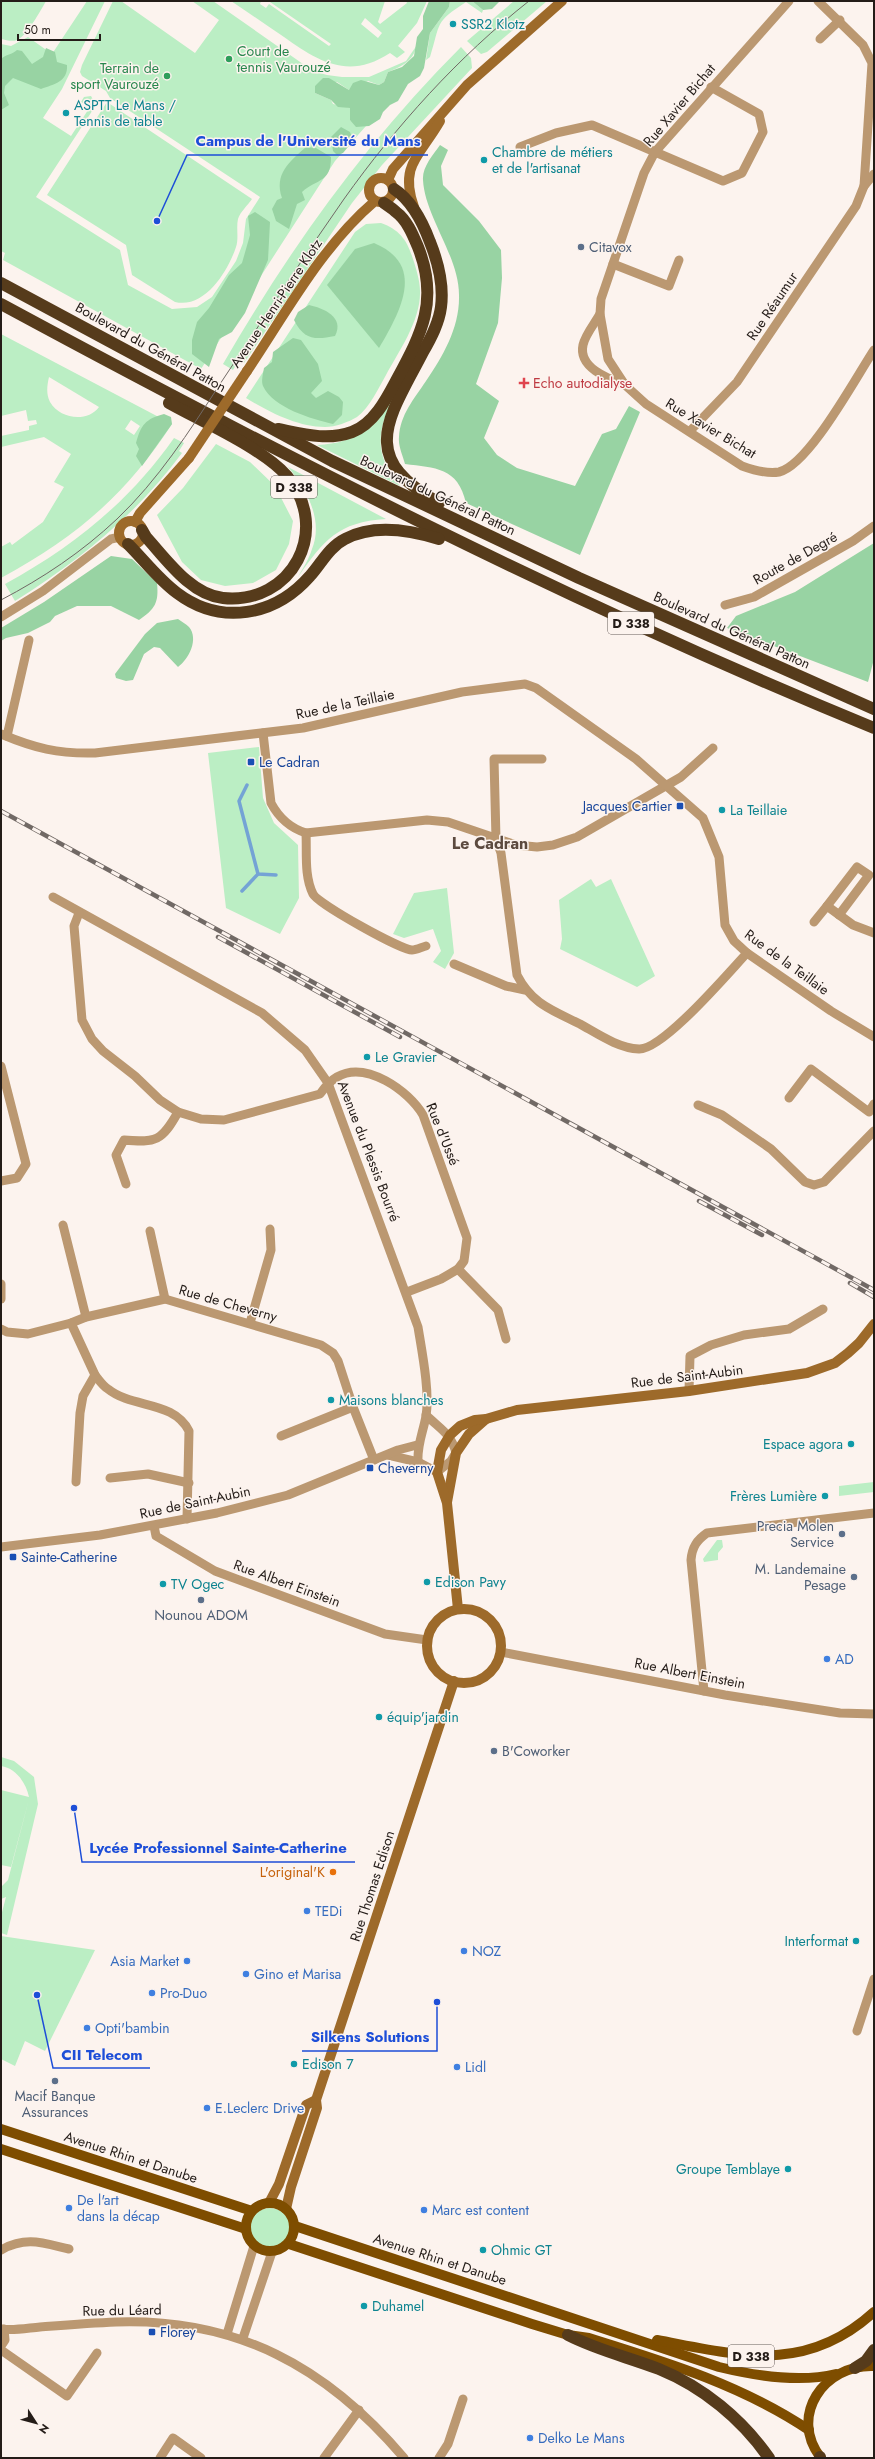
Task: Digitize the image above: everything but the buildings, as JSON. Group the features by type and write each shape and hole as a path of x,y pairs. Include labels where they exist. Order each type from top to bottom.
{"highway":[{"path":"391,185 417,216"},
{"name":"D 338","path":"266,427 326,438 354,432 376,414 410,356 428,308 429,290 425,265 407,223 396,211 379,202"},
{"name":"D 338","path":"417,216 427,234 438,267 442,291 441,308 431,337 392,412 386,437 391,459 401,476 422,494 558,562 579,578"},
{"name":"Boulevard du Général Patton","path":"1,283 266,427 339,464 579,578 874,709"},
{"name":"D 338","path":"1,304 144,381 473,549 620,619 874,728"},
{"name":"D 338","path":"139,526 146,537 186,580 205,592 222,598 249,596 273,587 292,571 303,549 308,524 301,498 291,482 266,457 164,400 144,381"},
{"name":"D 338","path":"124,540 177,593 207,609 225,613 256,611 274,606 293,593 310,577 331,549 344,539 363,532 384,529 426,535 473,549"},
{"path":"568,2335 592,2347 669,2374 704,2394 731,2414 768,2458"},
{"path":"855,2368 866,2361 874,2350"}],"main road":[{"name":"Avenue Rhin et Danube","path":"1,2129 252,2211"},
{"path":"1,2149 246,2229"},
{"path":"269,2203 281,2205 286,2209 295,2226 295,2232 289,2244 272,2252 260,2250 254,2246 246,2229 246,2223 252,2211 269,2203"},
{"name":"Avenue Rhin et Danube","path":"295,2226 620,2334"},
{"path":"289,2244 568,2335 590,2338 717,2380 772,2408 809,2430"},
{"name":"D 338","path":"620,2334 737,2355 779,2356 806,2350 827,2343 846,2333 874,2312"},
{"path":"620,2334 719,2367 745,2373 794,2377 823,2377 855,2368 874,2366"},
{"path":"821,2458 814,2448 809,2430 810,2411 814,2399 836,2374"}],"street":[{"name":"Avenue Henri-Pierre Klotz","path":"1,617 48,588 111,539 139,541 140,513 189,458 336,239 355,217 379,202 390,200 393,168 453,99 491,63 562,1"},
{"name":"Rue Xavier Bichat","path":"789,1 656,152 644,173 601,299 600,314 608,359 625,385 646,404 742,466 756,471 779,472 795,463 810,448 874,350"},
{"name":"Rue Réaumur","path":"690,431 738,382 856,206 864,186 872,104 870,58 863,45 840,20 818,1"},
{"path":"820,39 840,20"},
{"path":"520,147 556,133 592,125 723,181 742,173 764,132 759,114 712,87"},
{"path":"417,216 408,189 411,164 428,142 453,99"},
{"name":"Rue Réaumur","path":"864,186 874,174"},
{"path":"379,202 369,192 371,183 377,178 391,185"},
{"path":"613,264 669,286 679,260"},
{"name":"Rue Xavier Bichat","path":"600,314 583,345 585,358 593,369 604,377 625,385"},
{"name":"Avenue Henri-Pierre Klotz","path":"124,540 122,526 128,521 139,526"},
{"name":"Route de Degré","path":"725,604 754,597 853,541 874,526"},
{"path":"4,735 29,640"},
{"name":"Rue de la Teillaie","path":"4,735 39,749 65,754 95,753 304,728 462,692 524,684 547,695 636,759 703,818 712,836 719,857 725,925 734,941 747,953 831,1011 874,1037"},
{"path":"263,733 271,803 286,822 296,830 306,833 427,820 448,822 516,845 537,847 570,840 666,784 681,777 713,748"},
{"path":"542,759 494,759 496,839 501,853 516,975 525,990 537,1002 617,1043 640,1049 654,1044 682,1022 747,953"},
{"path":"306,833 308,879 313,896 330,909 390,941 411,950 426,946"},
{"path":"814,922 857,867 869,875 839,915"},
{"name":"Avenue du Plessis Bourré","path":"53,897 79,913 262,1013 305,1050 328,1083 407,1292 418,1327 424,1365 426,1415 417,1445 418,1462"},
{"path":"827,906 853,924 874,933"},
{"name":"Rue d'Ussé","path":"79,913 74,926 82,1020 92,1039 103,1051 135,1076 160,1100 178,1112 201,1119 224,1120 320,1094 328,1083 339,1076 356,1072 368,1074 397,1087 417,1105 423,1116 467,1238 464,1261 458,1269"},
{"path":"454,964 506,986 525,990"},
{"path":"1,1066 26,1164 17,1178 1,1181"},
{"path":"789,1098 811,1069 869,1112 874,1104"},
{"path":"698,1105 722,1115 771,1149 805,1182 814,1185 824,1182 874,1131"},
{"path":"126,1184 116,1155 124,1140 156,1140 163,1135 178,1112"},
{"path":"63,1225 86,1316"},
{"path":"250,1323 271,1250 270,1229"},
{"path":"150,1231 165,1299"},
{"path":"407,1292 441,1279 458,1269 498,1310 506,1339"},
{"path":"1,1284 1,1299"},
{"name":"Rue de Cheverny","path":"1,1329 7,1332 28,1334 71,1323 86,1316 165,1299 321,1345 333,1353 338,1361 353,1407 374,1460"},
{"path":"689,1391 690,1356 711,1345 744,1335 789,1328 823,1309"},
{"path":"71,1323 95,1375 108,1390 175,1413 190,1431 187,1519"},
{"name":"Rue de Saint-Aubin","path":"450,1435 460,1426 475,1420 486,1419 517,1410 689,1391 792,1377 821,1369 848,1353 859,1343 874,1324"},
{"path":"76,1482 80,1412 83,1396 95,1375"},
{"path":"282,1436 353,1407"},
{"path":"426,1415 450,1435 456,1453 447,1503"},
{"path":"437,1472 451,1461 469,1434 486,1419"},
{"path":"450,1435 441,1450 437,1472 447,1503 458,1609"},
{"name":"Rue de Saint-Aubin","path":"1,1547 92,1537 154,1526 288,1495 374,1460 417,1445"},
{"path":"388,1455 418,1462 437,1472"},
{"path":"110,1478 148,1474 189,1483"},
{"path":"704,1691 692,1560 694,1545 701,1537 707,1533 874,1513"},
{"name":"Rue Albert Einstein","path":"154,1526 156,1536 196,1562 215,1571 385,1634 427,1640"},
{"path":"468,1608 481,1612 491,1620 501,1639 501,1652 492,1671 482,1679 463,1684 439,1674 431,1664 427,1653 427,1640 430,1630 437,1620 446,1613 458,1609 468,1608"},
{"name":"Rue Albert Einstein","path":"501,1652 704,1691 840,1713 874,1714"},
{"name":"Rue Thomas Edison","path":"286,2209 291,2187 317,2108 316,2100 454,1681"},
{"path":"857,2031 874,1980"},
{"name":"Rue Thomas Edison","path":"269,2203 279,2184 306,2105 316,2100"},
{"path":"1,2250 10,2245 32,2240 69,2249"},
{"path":"227,2334 254,2246"},
{"path":"243,2338 272,2252"},
{"name":"Rue du Léard","path":"3,2329 163,2322 243,2338 304,2370 335,2390 359,2410 404,2458"},
{"path":"1,2346 5,2340 3,2329"},
{"path":"1,2350 67,2396 98,2353"},
{"path":"439,2458 448,2444 463,2399"},
{"path":"324,2458 359,2410"},
{"path":"160,2458 174,2438 201,2458"}],"green space":[{"path":"1,1 46,1 25,34 17,40 9,41 1,39"},
{"path":"87,1 105,1 62,89 43,118 71,136 90,107 81,102 84,97 91,96 96,105 36,197 120,250 128,285 172,309 197,307 212,297 236,261 243,243 246,219 260,197 110,98 106,91 82,76 80,72 82,65 113,1 121,1 195,53 219,20 192,1 213,1 313,71 327,75 342,77 369,77 406,61 417,45 410,59 398,68 388,72 384,82 379,85 368,81 349,90 337,82 315,86 315,93 331,100 333,104 351,108 350,120 366,126 335,161 201,369 3,260 5,253 1,251 1,44 11,46 28,37 52,54"},
{"path":"231,1 261,1 260,4 266,8 269,4 329,46 331,44 270,2 385,1 378,22 380,24 407,3 406,1 427,1 417,23 398,46 405,52 397,58 390,53 375,61 361,65 348,66 322,60 310,54","holes":["365,18 382,33 378,38 361,24"]},
{"path":"429,1 450,1 449,7 430,33 424,68 420,76 408,84 398,101 390,105 383,112 380,119 369,126 356,127 350,120 350,108 338,107 331,100 315,93 315,86 323,78 329,78 349,90 353,83 361,80 379,85 384,82 388,72 402,67 414,56 417,37 423,29 423,16"},
{"path":"450,1 472,1 483,10 482,13 466,2 443,19 440,24 430,57 426,60 430,33 449,7"},
{"path":"472,1 500,1 492,9 483,10"},
{"path":"514,1 547,1 487,52 481,54 467,41"},
{"path":"461,47 471,58 472,68 382,165 352,203 244,363 239,360 233,370 223,364 275,279 303,238 362,158 426,83"},
{"path":"46,48 55,52 57,62 67,65 67,71 63,79 55,84 41,89 13,78 5,86 4,93 9,105 1,110 1,59 17,50 22,51 32,64 43,57"},
{"path":"107,102 252,199 239,216 237,226 237,244 227,267 214,286 196,300 186,303 175,302 132,275 126,245 47,195"},
{"path":"341,127 350,132 353,141 343,153 337,155 333,151 331,137"},
{"path":"440,145 448,150 441,166 443,185 479,221 501,250 502,278 498,323 476,384 499,401 484,438 497,455 517,468 575,486 602,434 616,429 629,406 640,412 580,555 466,503 457,482 444,472 426,467 405,464 399,440 402,422 412,401 432,371 449,341 459,307 458,280 448,251 429,208 423,180 424,170"},
{"path":"306,147 316,148 331,157 329,171 326,176 302,192 305,200 297,204 289,229 276,221 272,209 277,200 282,198 280,182 285,169 289,163"},
{"path":"255,212 270,222 268,260 245,313 232,332 219,339 209,367 192,354 192,340 197,322 209,308 229,275 242,263 250,235 248,216"},
{"path":"381,223 398,232 408,246 419,279 420,291 417,313 413,324 403,346 370,403 362,413 350,421 325,427 294,422 246,398 355,232 366,224"},
{"path":"374,243 390,252 400,264 404,276 404,290 401,305 395,320 379,348 327,285 355,249"},
{"path":"309,305 320,308 331,314 337,324 335,336 316,338 302,332 294,320 298,312"},
{"path":"1,334 172,424 136,472 97,513 52,547 28,563 1,578 1,547 10,542 12,545 43,522 64,487 54,482 71,454 44,437 1,447 1,436 29,430 29,426 37,424 36,420 28,421 26,410 1,416","holes":["49,377 99,407 94,412 81,417 74,417 60,412 54,408 48,396 47,390","131,420 140,426 134,435 125,429"]},
{"path":"293,338 301,340 318,364 322,381 311,393 316,398 328,391 339,397 343,402 342,415 333,424 304,416 275,401 268,394 262,384 264,368 272,362 273,352"},
{"path":"395,394 384,419 381,442 385,463 400,486 317,445 344,441 364,431 380,416"},
{"path":"164,414 171,417 172,424 142,466 136,456 139,449 136,443 142,427 152,418"},
{"path":"174,438 184,443 179,451 182,453 146,496 106,535 84,553 39,586 15,601 5,584 54,554 98,521 139,482"},
{"path":"216,444 250,462 275,486 293,521 289,544 276,570 253,583 225,586 201,580 182,562 157,515 183,488"},
{"path":"288,467 386,519 356,524 334,535 316,553 298,577 311,553 316,527 307,495 295,475"},
{"path":"874,543 874,659 868,682 727,628 736,616 795,592"},
{"path":"111,556 132,559 157,583 155,605 139,620 111,606 77,606 55,616 50,622 28,633 6,638 1,641 1,628 44,602"},
{"path":"178,619 189,627 192,632 193,643 186,659 178,667 160,648 154,647 144,654 133,680 126,681 116,678 115,674 145,634 157,623"},
{"path":"259,747 263,798 274,823 298,845 299,898 280,934 226,908 208,753"},
{"path":"591,879 596,887 611,879 655,976 637,987 560,949 562,939 559,900"},
{"path":"447,888 454,953 445,969 433,962 441,951 433,929 404,938 393,934 414,893"},
{"path":"874,1482 874,1492 839,1496 839,1486"},
{"path":"717,1540 722,1540 723,1547 718,1553 718,1560 704,1562 703,1559"},
{"path":"1,1757 14,1761 34,1777 38,1804 7,1935 1,1933 1,1916 6,1897 1,1899 1,1887 8,1880 29,1799 11,1867 1,1865 1,1790 29,1797 20,1777 6,1767 1,1766"},
{"path":"1,1936 95,1950 45,2051 25,2041 15,2066 1,2059"},
{"path":"270,2208 278,2210 284,2214 288,2220 290,2228 288,2236 284,2242 278,2246 270,2248 262,2246 256,2242 252,2236 250,2228 252,2220 256,2214 262,2210"}],"waterway":[{"path":"247,785 239,801 258,874 276,875"},
{"path":"242,891 258,874"}],"tram line":[{"path":"1,600 62,564 104,531 132,504 185,438 328,222 385,145 429,94 453,69 477,45 529,1"}],"railway":[{"path":"1,811 874,1290"},
{"path":"218,937 400,1037"},
{"path":"699,1201 762,1235"},
{"path":"850,1283 874,1297"}],"place":[{"name":"SSR2 Klotz","path":"453,24"},
{"name":"Court de tennis Vaurouzé","path":"229,59"},
{"name":"Terrain de sport Vaurouzé","path":"167,76"},
{"name":"ASPTT Le Mans / Tennis de table","path":"66,113"},
{"name":"Chambre de métiers et de l'artisanat","path":"484,160"},
{"name":"Campus de l'Université du Mans","path":"157,221"},
{"name":"Citavox","path":"581,247"},
{"name":"Echo autodialyse","path":"524,383"},
{"name":"Le Cadran","path":"251,762"},
{"name":"Jacques Cartier","path":"680,806"},
{"name":"La Teillaie","path":"722,810"},
{"name":"Le Gravier","path":"367,1057"},
{"name":"Maisons blanches","path":"331,1400"},
{"name":"Espace agora","path":"851,1444"},
{"name":"Cheverny","path":"370,1468"},
{"name":"Frères Lumière","path":"825,1496"},
{"name":"Precia Molen Service","path":"842,1534"},
{"name":"Sainte-Catherine","path":"13,1557"},
{"name":"M. Landemaine Pesage","path":"854,1577"},
{"name":"Edison Pavy","path":"427,1582"},
{"name":"TV Ogec","path":"163,1584"},
{"name":"Nounou ADOM","path":"201,1600"},
{"name":"AD","path":"827,1659"},
{"name":"équip'jardin","path":"379,1717"},
{"name":"B'Coworker","path":"494,1751"},
{"name":"Lycée Professionnel Sainte-Catherine","path":"74,1808"},
{"name":"L'original'K","path":"333,1872"},
{"name":"TEDi","path":"307,1911"},
{"name":"Interformat","path":"856,1941"},
{"name":"NOZ","path":"464,1951"},
{"name":"Asia Market","path":"187,1961"},
{"name":"Gino et Marisa","path":"246,1974"},
{"name":"Pro-Duo","path":"152,1993"},
{"name":"CII Telecom","path":"37,1995"},
{"name":"Silkens Solutions","path":"437,2002"},
{"name":"Opti'bambin","path":"87,2028"},
{"name":"Edison 7","path":"294,2064"},
{"name":"Lidl","path":"457,2067"},
{"name":"Macif Banque Assurances","path":"55,2081"},
{"name":"E.Leclerc Drive","path":"207,2108"},
{"name":"Groupe Temblaye","path":"788,2169"},
{"name":"De l'art dans la décap","path":"69,2208"},
{"name":"Marc est content","path":"424,2210"},
{"name":"Ohmic GT","path":"483,2250"},
{"name":"Duhamel","path":"364,2306"},
{"name":"Florey","path":"152,2332"},
{"name":"Delko Le Mans","path":"530,2438"}],"district":[{"name":"Le Cadran","path":"490,843"}]}
